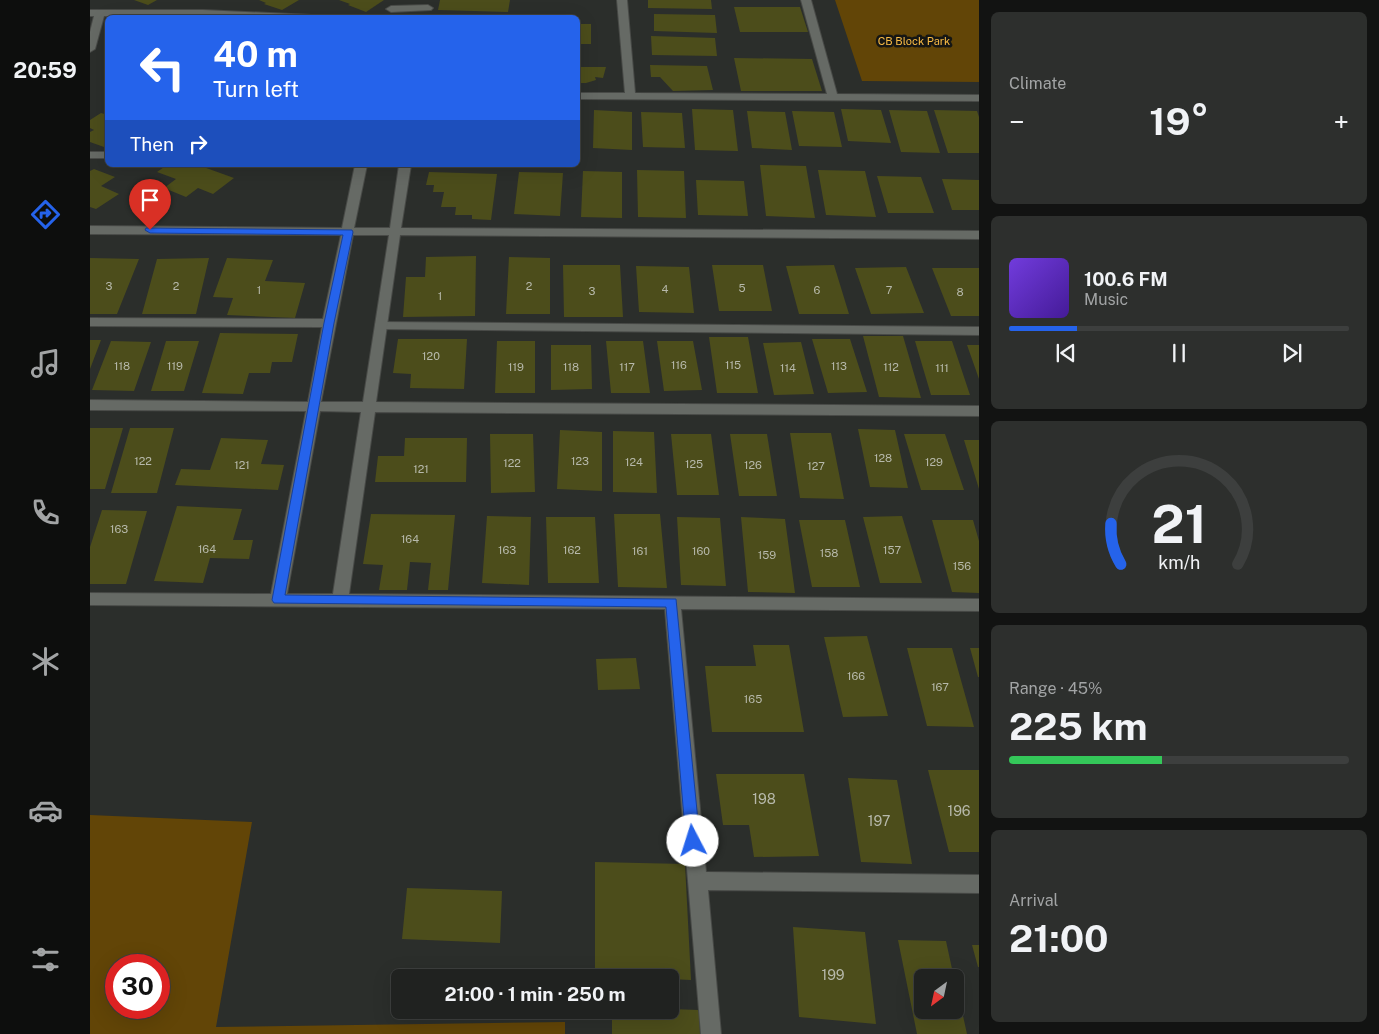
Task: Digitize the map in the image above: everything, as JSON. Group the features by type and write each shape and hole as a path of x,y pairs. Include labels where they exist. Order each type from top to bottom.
{"street":[{"path":"189,13 194,0"},
{"path":"622,0 630,96"},
{"path":"806,0 833,97"},
{"path":"391,9 428,9"},
{"path":"90,49 95,13 189,13 203,15"},
{"path":"580,96 979,98"},
{"path":"90,155 105,155"},
{"path":"278,600 329,323 361,167"},
{"path":"340,600 405,167"},
{"path":"90,230 979,235"},
{"path":"90,322 329,323"},
{"path":"381,326 979,330"},
{"path":"90,406 979,411"},
{"path":"90,599 979,605"},
{"path":"672,603 710,1034"},
{"path":"697,881 979,884"}],"green space":[{"name":"CB Block Park","path":"835,0 979,0 979,82 862,81"},
{"path":"90,815 252,822 216,1027 565,1022 565,1034 90,1034"}],"building":[{"path":"134,0 157,0 148,5"},
{"path":"259,0 299,0 282,10 264,4 266,3"},
{"path":"339,0 384,0 366,12"},
{"path":"440,0 510,0 508,12 438,10"},
{"path":"648,0 711,0 712,9 648,8"},
{"path":"734,7 800,7 808,32 740,32"},
{"path":"654,14 715,15 717,33 654,31"},
{"path":"580,24 591,24 591,44 580,44"},
{"path":"651,36 715,38 717,56 652,55"},
{"path":"734,58 812,59 822,91 741,91"},
{"path":"650,65 707,66 713,90 673,91 660,77 651,77"},
{"path":"580,67 606,67 603,78 595,77 596,80 580,83"},
{"path":"692,109 733,110 738,151 695,150"},
{"path":"841,109 881,110 891,143 848,141"},
{"path":"594,110 632,112 632,150 593,148"},
{"path":"889,110 927,111 940,153 901,152"},
{"path":"934,110 977,111 979,117 979,153 948,153"},
{"path":"747,111 785,112 792,150 752,148"},
{"path":"792,111 834,112 842,147 799,146"},
{"path":"641,112 682,113 685,148 643,147"},
{"path":"101,113 105,114 104,147 90,142 90,132 94,130 90,128 90,120"},
{"path":"760,165 806,166 815,218 766,216"},
{"path":"164,167 204,167 234,178 213,194 198,188 186,197 164,188 176,179 157,172"},
{"path":"94,169 115,177 101,186 119,194 96,209 90,207 90,171"},
{"path":"637,170 684,171 686,218 638,217"},
{"path":"818,170 865,171 876,217 826,215"},
{"path":"583,171 622,172 622,218 581,217"},
{"path":"429,172 497,174 491,220 472,219 472,215 455,215 456,207 441,207 444,192 433,192 434,185 426,185"},
{"path":"519,172 563,173 560,216 514,214"},
{"path":"877,176 921,177 934,213 888,213"},
{"path":"942,179 979,180 979,210 952,210"},
{"path":"696,180 744,181 748,216 698,215"},
{"path":"476,256 475,316 403,317 406,277 425,277 426,257"},
{"path":"509,257 550,258 550,314 506,314"},
{"path":"90,258 139,259 117,314 90,314"},
{"path":"209,258 196,314 142,314 157,259"},
{"path":"227,258 273,260 265,281 305,283 295,318 227,315 233,298 213,297"},
{"path":"563,265 620,265 623,317 564,317"},
{"path":"712,265 763,265 772,311 719,311"},
{"path":"834,265 849,314 799,314 786,266"},
{"path":"636,266 689,267 694,313 639,312"},
{"path":"906,267 924,313 871,314 855,268"},
{"path":"932,268 979,268 979,316 951,316"},
{"path":"220,333 298,334 292,362 272,362 270,373 249,373 243,394 202,393"},
{"path":"863,336 903,336 921,398 879,397"},
{"path":"709,337 748,337 758,393 717,393"},
{"path":"398,339 467,339 464,389 410,388 411,374 393,373"},
{"path":"812,339 850,339 867,392 828,393"},
{"path":"90,340 101,340 90,369"},
{"path":"111,341 151,342 134,391 92,390"},
{"path":"166,341 199,341 184,391 151,391"},
{"path":"497,341 535,341 535,393 495,393"},
{"path":"606,341 643,341 650,393 611,393"},
{"path":"657,341 693,341 702,390 664,391"},
{"path":"915,341 952,341 970,395 931,395"},
{"path":"801,342 814,394 774,395 763,343"},
{"path":"551,345 591,345 592,389 551,390"},
{"path":"967,345 979,345 979,379"},
{"path":"90,428 123,428 105,489 90,489"},
{"path":"130,428 174,428 157,493 111,493"},
{"path":"858,429 895,430 908,488 870,487"},
{"path":"560,430 602,432 602,491 557,489"},
{"path":"613,431 654,432 657,493 613,492"},
{"path":"790,433 831,433 844,499 800,498"},
{"path":"490,434 533,434 535,492 491,493"},
{"path":"671,434 711,434 719,495 677,495"},
{"path":"730,434 767,434 777,496 739,496"},
{"path":"904,434 945,434 964,490 921,490"},
{"path":"221,438 268,440 261,464 284,465 278,490 175,485 181,469 210,470"},
{"path":"405,438 467,438 466,482 375,482 378,456 404,456"},
{"path":"964,440 979,440 979,489"},
{"path":"177,506 242,509 233,540 253,540 249,559 210,558 203,583 154,581"},
{"path":"102,510 147,511 126,584 90,584 90,547"},
{"path":"371,514 455,515 448,590 428,590 431,563 410,562 407,590 379,590 383,565 363,564"},
{"path":"614,514 660,514 667,588 618,587"},
{"path":"487,516 531,517 529,585 482,583"},
{"path":"902,516 922,583 880,583 863,517"},
{"path":"546,517 595,517 599,583 548,583"},
{"path":"677,517 720,518 726,586 681,585"},
{"path":"741,517 785,519 795,593 748,592"},
{"path":"799,520 845,520 860,587 812,587"},
{"path":"932,520 973,520 979,541 979,593 952,592"},
{"path":"867,636 888,716 843,717 824,637"},
{"path":"753,645 789,645 804,732 712,732 705,666 756,666"},
{"path":"907,648 952,648 974,727 927,726"},
{"path":"970,648 979,648 979,677 978,677"},
{"path":"636,658 640,689 598,690 596,659"},
{"path":"928,770 979,770 979,852 949,852"},
{"path":"716,774 804,774 819,856 754,857 749,825 723,825"},
{"path":"848,778 897,780 912,864 861,862"},
{"path":"595,862 685,864 691,980 679,979 679,969 595,969"},
{"path":"407,888 502,891 500,943 402,939"},
{"path":"793,927 865,932 876,1024 799,1017"},
{"path":"898,940 946,941 952,969 914,969 914,1019 964,1019 967,1034 917,1034"},
{"path":"972,945 979,945 979,967 978,967"},
{"path":"679,1009 699,1010 700,1034 612,1034 612,1019 679,1019"}],"route":[{"path":"150,230 348,232 329,323 278,600 672,603 693,841"}]}
